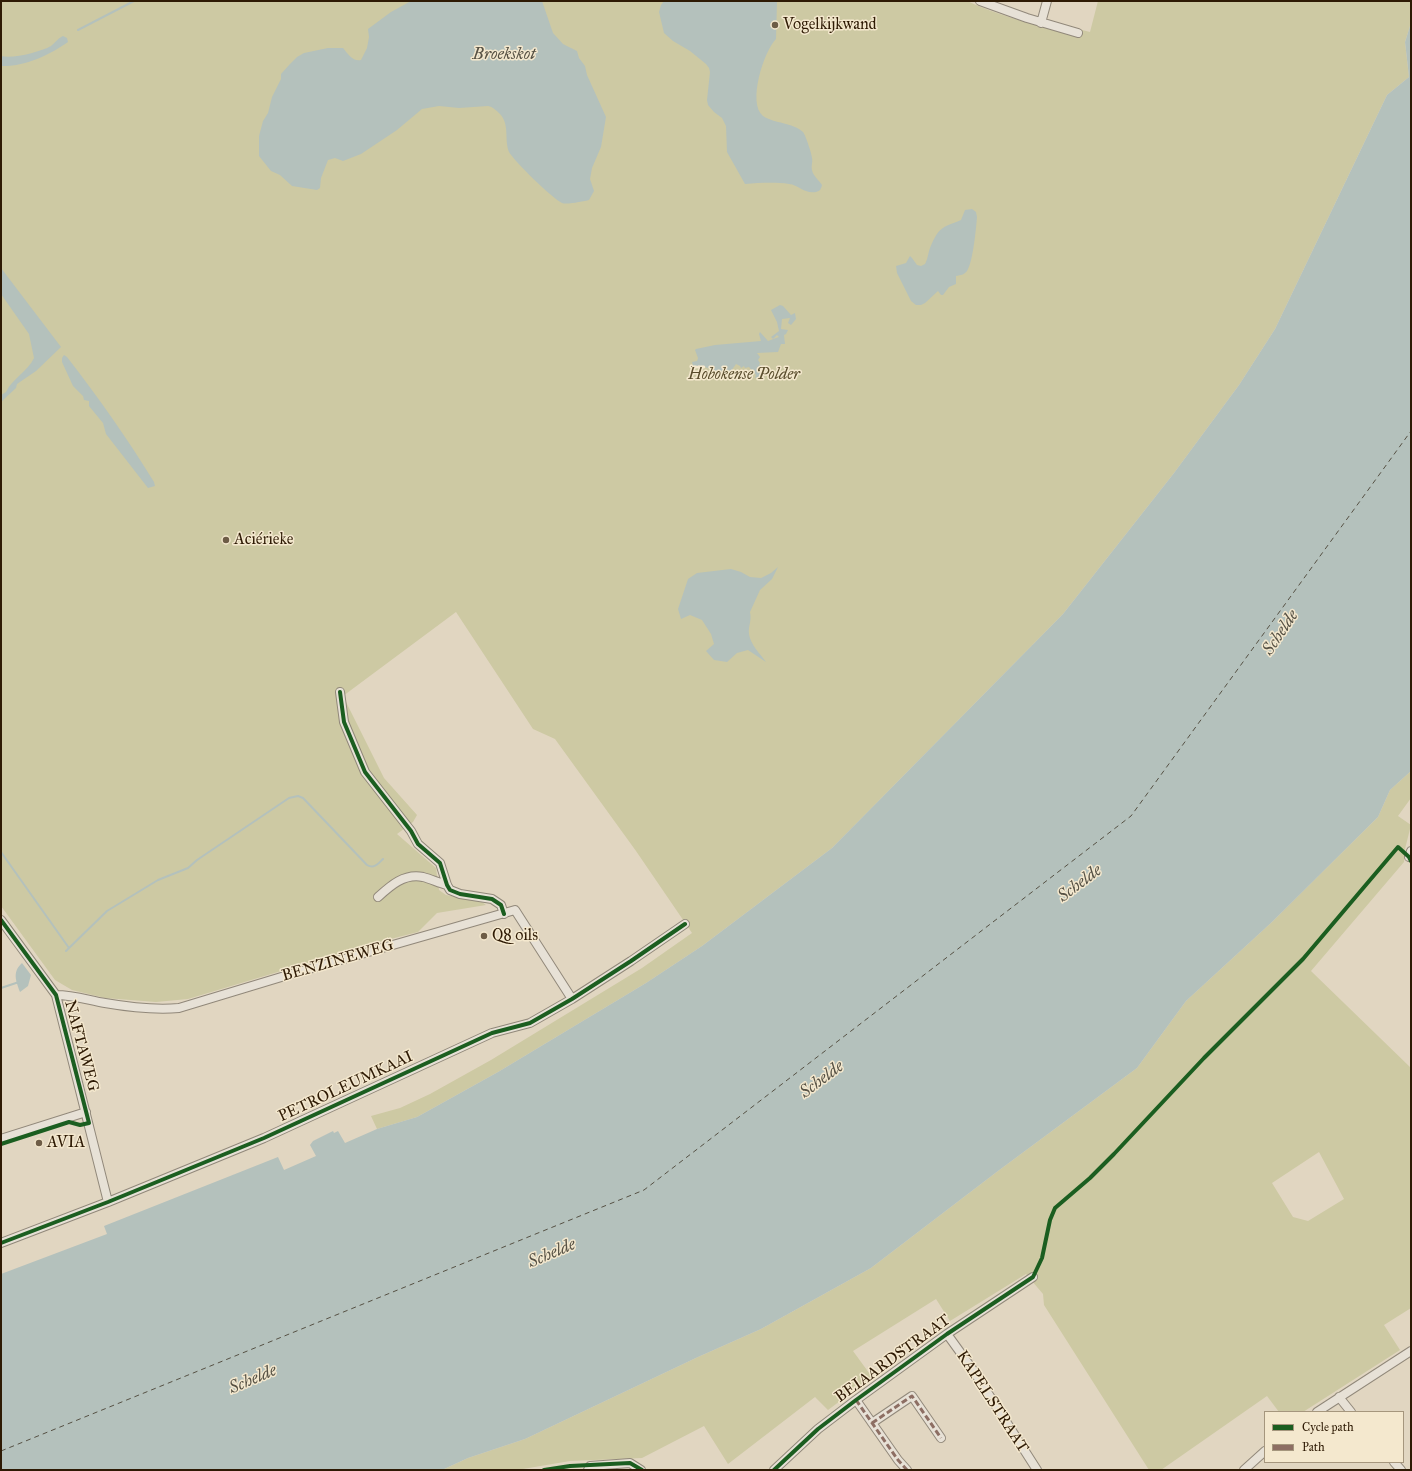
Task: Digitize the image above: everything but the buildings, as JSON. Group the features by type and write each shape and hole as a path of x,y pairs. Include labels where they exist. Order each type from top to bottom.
{"street":[{"path":"980,1 1078,33"},
{"path":"1041,22 1047,1"},
{"path":"340,692 344,722 365,772 411,831 418,844 440,863 450,890 455,893 492,899 501,905 504,914"},
{"path":"378,897 393,883 407,877 421,877 447,885"},
{"name":"BENZINEWEG","path":"56,995 69,995 118,1005 179,1008 515,910 572,999"},
{"name":"NAFTAWEG","path":"1,920 56,995 108,1202"},
{"name":"PETROLEUMKAAI","path":"1,1242 108,1202 264,1138 492,1033 530,1023 572,999 685,924"},
{"path":"1,1139 86,1112"},
{"name":"BEIAARDSTRAAT","path":"776,1469 818,1429 856,1400 947,1334 1032,1277"},
{"name":"KAPELSTRAAT","path":"947,1334 973,1370 1037,1470"},
{"path":"1318,1411 1411,1351"},
{"path":"872,1423 912,1396 941,1438"},
{"path":"1339,1398 1350,1411"},
{"path":"856,1400 898,1460 907,1470"},
{"path":"1244,1470 1264,1452"},
{"path":"589,1468 630,1463 641,1470"}],"green space":[{"name":"Hobokense Polder","path":"1,1 967,1 1001,15 1060,31 1062,25 1090,32 1098,1 1411,1 1411,23 1405,42 1409,77 1387,95 1275,329 1239,385 1174,473 1063,614 832,848 702,946 646,983 498,1072 417,1117 377,1129 371,1116 400,1108 430,1094 491,1060 642,968 692,933 636,851 555,739 533,729 456,612 343,696 384,778 417,815 413,822 397,834 436,868 439,890 446,895 482,902 486,905 437,913 418,932 371,944 188,999 156,1002 105,998 72,990 55,980 1,906"},
{"path":"1411,771 1411,798 1398,816 1411,825 1405,849 1404,862 1311,971 1411,1068 1411,1308 1384,1325 1400,1350 1305,1411 1278,1411 1267,1396 1161,1470 1149,1470 1044,1305 1043,1294 1026,1274 950,1321 936,1299 853,1351 872,1377 828,1410 815,1397 728,1464 704,1426 642,1458 570,1461 517,1470 442,1470 468,1458 525,1439 698,1357 761,1329 871,1268 998,1171 1137,1068 1186,1001 1272,922 1378,817 1390,790","holes":["1319,1152 1344,1199 1308,1221 1293,1217 1272,1183"]}],"water":[{"name":"Broekskot","path":"411,1 542,1 553,33 563,44 577,51 579,58 585,66 587,75 606,117 601,147 592,168 590,179 594,191 589,200 562,203 543,187 512,157 509,152 506,127 503,118 496,110 488,106 459,108 439,106 422,109 397,130 361,154 343,161 335,158 328,160 321,178 320,188 317,190 292,186 280,175 271,171 259,156 259,136 263,121 268,113 272,97 281,79 281,74 297,57 304,53 328,48 343,48 353,59 361,60 367,48 369,37 368,29 391,12"},
{"path":"664,1 777,1 776,39 771,45 762,65 757,89 758,109 763,116 768,119 794,126 803,132 812,156 813,172 822,185 821,189 816,192 808,192 793,185 784,183 745,184 727,152 726,126 722,118 708,105 709,68 690,51 673,41 664,33 659,12"},
{"name":"Schelde","path":"1411,23 1411,771 1390,790 1378,817 1272,922 1186,1001 1137,1068 998,1171 871,1268 761,1329 698,1357 525,1439 468,1458 442,1470 1,1470 1,1274 107,1234 104,1226 278,1157 284,1170 316,1156 310,1145 313,1141 333,1131 334,1133 338,1131 345,1143 377,1129 417,1117 498,1072 646,983 702,946 832,848 1063,614 1174,473 1239,385 1275,329 1387,95 1409,77 1405,42"},
{"path":"63,36 67,38 68,42 45,56 28,62 10,66 1,66 1,56 12,57 40,51 51,46"},
{"path":"972,209 976,212 977,217 973,253 967,271 964,274 956,276 956,284 949,287 943,295 941,295 938,291 925,303 916,305 911,301 897,273 896,266 906,263 910,256 917,265 921,266 925,264 930,248 938,232 941,229 961,220 965,210"},
{"path":"1,268 61,347 36,371 17,384 16,388 1,402 1,395 6,392 34,358 29,334 1,294"},
{"path":"780,305 783,306 791,315 795,313 796,319 791,325 788,323 790,318 782,319 781,329 788,330 784,335 785,344 781,344 778,352 757,353 760,357 758,360 760,363 759,365 764,366 765,370 762,377 755,378 756,375 749,367 745,368 744,366 741,368 736,364 725,378 720,379 715,378 713,370 705,367 700,369 698,367 694,369 692,362 697,361 698,358 696,349 715,345 761,341 759,334 760,332 768,341 779,337 777,335 773,339 771,337 779,331 777,322 771,310"},
{"path":"64,355 79,372 112,418 144,466 155,486 148,488 106,434 103,423 89,406 89,401 84,400 83,396 73,386 62,362"},
{"path":"778,567 772,579 760,590 750,612 750,638 766,662 748,650 737,653 727,662 714,660 706,651 714,644 711,634 702,620 690,615 681,619 678,609 688,579 697,573 731,569 750,577 761,578 771,573"},
{"path":"22,963 31,975 28,986 20,992 16,980 16,973"}],"waterway":[{"path":"78,30 134,1"},
{"path":"69,948 107,911 158,880 188,868 197,860 289,798 298,796 303,798 367,865 374,866 383,859"},
{"path":"1,852 69,948 66,951"},
{"path":"1,988 19,982"}],"ferry route":[{"path":"1,1451 644,1190 1131,816 1411,431"}],"marked path":[{"path":"872,1423 912,1396 941,1438"},
{"path":"856,1400 898,1460 907,1470"}],"cycle path":[{"path":"340,692 344,722 365,772 411,831 418,844 440,863 450,890 460,894 492,899 501,905 504,914"},
{"path":"774,1470 818,1429 856,1400 947,1334 1033,1277 1042,1258 1050,1220 1055,1208 1090,1178 1114,1154 1204,1058 1303,959 1398,847 1409,857 1411,861"},
{"path":"1,920 56,995 89,1123 80,1125 69,1122 1,1144"},
{"path":"1,1243 108,1202 264,1138 492,1033 530,1023 572,999 685,924"},
{"path":"544,1470 570,1466 630,1463 642,1470"}],"place":[{"name":"Vogelkijkwand","path":"775,25"},
{"name":"Aciérieke","path":"226,540"},
{"name":"Q8 oils","path":"484,936"},
{"name":"AVIA","path":"39,1143"}]}
